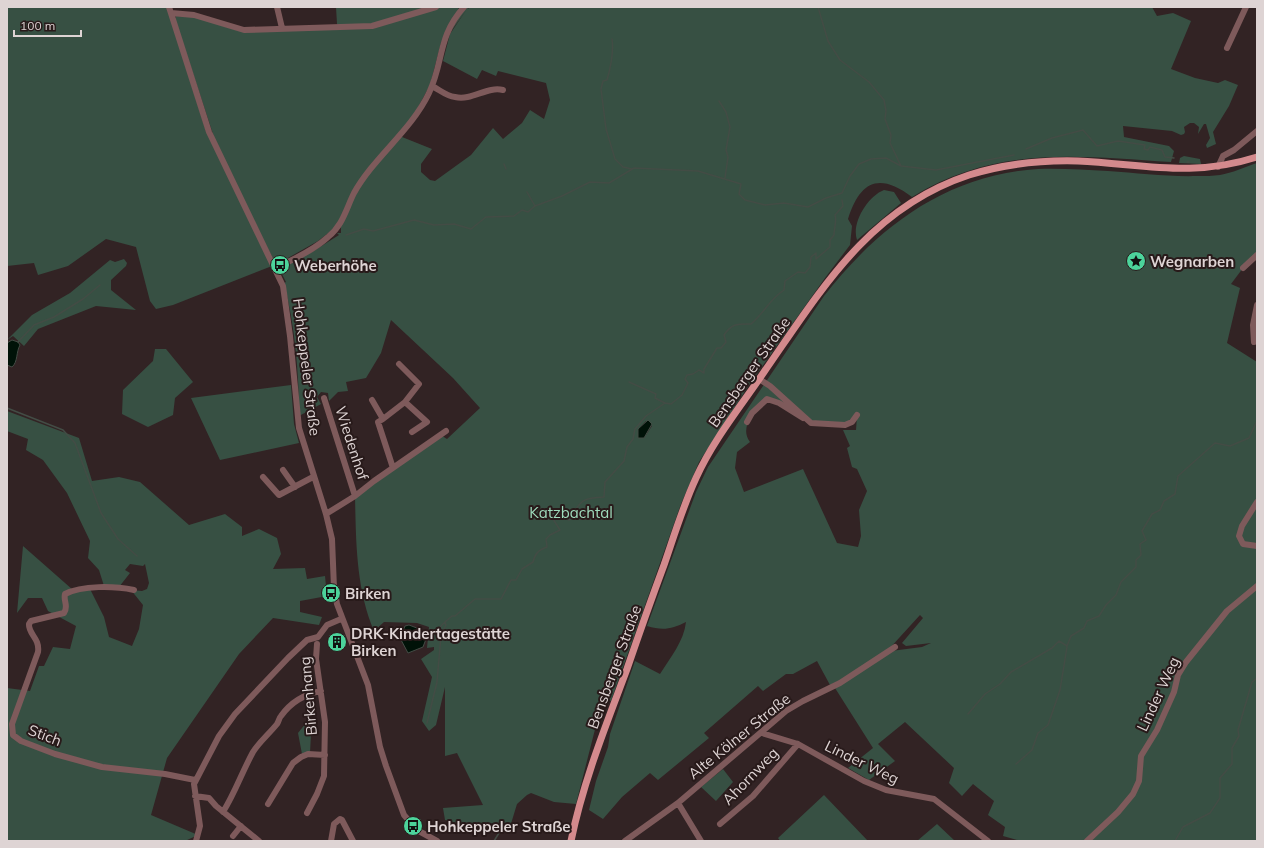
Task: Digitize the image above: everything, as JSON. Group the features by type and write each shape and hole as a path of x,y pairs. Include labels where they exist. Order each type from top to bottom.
{"main road":[{"name":"Bensberger Straße","path":"571,841 583,792 690,494 715,445 759,379 822,290 856,247 887,218 925,194 950,182 970,175 1026,163 1076,161 1170,169 1191,169 1218,167 1257,157"}],"street":[{"path":"277,7 282,28"},
{"path":"170,10 198,16 240,30 372,26 436,7"},
{"path":"275,268 320,243 341,223 362,180 423,104 432,86 446,34 464,7"},
{"path":"1227,48 1246,7"},
{"name":"Hohkeppeler Straße","path":"170,10 209,132 283,286 286,301 299,428 313,477 326,514 332,539 334,588 341,619 368,684 380,748 400,808 413,826 437,841"},
{"path":"432,86 456,98 474,97 496,88 503,90"},
{"path":"1218,167 1223,156 1234,150 1257,131"},
{"path":"1243,268 1257,255"},
{"path":"1254,342 1253,325 1257,305"},
{"path":"372,400 383,419 405,402 419,384 399,364"},
{"path":"759,379 770,386 797,409 808,421"},
{"name":"Wiedenhof","path":"324,398 355,496"},
{"path":"747,422 752,413 767,398 779,402 808,421 818,425 845,425 852,422 857,415"},
{"path":"405,402 427,422 412,432"},
{"name":"Wiedenhof","path":"383,419 378,422 393,468"},
{"name":"Wiedenhof","path":"326,514 355,496 446,430"},
{"path":"283,470 295,487"},
{"path":"263,477 279,495 313,477"},
{"path":"1257,502 1242,526 1239,536 1243,544 1257,546"},
{"name":"Linder Weg","path":"1087,841 1118,812 1133,794 1139,781 1141,756 1157,730 1174,692 1178,675 1186,662 1227,611 1257,586"},
{"name":"Stich","path":"134,590 100,588 73,590 65,594 67,607 64,613 31,621 29,628 38,642 38,652 12,724 13,735 21,741 90,764 165,774 195,780"},
{"path":"196,841 200,826 193,788 195,780 212,747 235,714 288,658 307,640 317,640 327,625 341,619"},
{"name":"Birkenhang","path":"307,813 321,786 325,755 325,722 316,659 317,640"},
{"name":"Alte Kölner Straße","path":"624,841 678,803 795,706 840,683 895,647"},
{"path":"223,812 235,793 240,777 252,754 262,739 276,725 280,717 297,700 312,692 321,691"},
{"name":"Linder Weg","path":"762,732 798,744 864,781 886,790 934,799 988,841"},
{"name":"Ahornweg","path":"720,824 753,796 798,744"},
{"path":"268,804 293,763 308,754 325,755"},
{"path":"195,796 207,797 259,841"},
{"path":"678,803 701,841"},
{"path":"331,841 334,824 340,819 342,820 353,841"},
{"path":"233,836 241,826"}],"green space":[{"path":"7,7 167,7 206,131 272,266 173,305 156,309 150,301 136,247 106,239 68,266 38,275 34,263 7,266"},
{"path":"336,7 431,7 373,24 339,25 337,24"},
{"name":"Katzbachtal","path":"442,7 458,7 459,10 441,43 430,85 402,137 432,149 421,164 421,172 430,180 435,181 471,155 493,128 503,139 522,123 530,110 544,119 550,100 546,83 498,71 496,76 482,70 477,79 443,61 450,34 467,9 447,37 467,7 469,7 468,9 470,7 1152,7 1157,16 1173,13 1191,21 1171,69 1195,78 1218,83 1225,80 1238,85 1229,106 1213,132 1216,144 1207,148 1206,145 1210,138 1206,124 1204,124 1198,134 1199,127 1194,123 1190,123 1184,127 1185,132 1181,135 1172,131 1123,126 1124,137 1169,146 1174,151 1171,162 1070,157 1038,158 1006,161 975,169 944,180 912,197 900,189 880,183 872,184 865,189 858,196 848,219 852,226 850,245 749,385 699,462 681,504 611,701 603,698 576,804 554,802 531,793 517,804 510,827 490,823 480,829 445,820 443,808 483,805 457,753 445,756 445,687 436,725 429,731 422,721 432,677 421,659 434,650 434,647 427,648 429,627 417,623 384,622 374,631 368,615 360,582 355,496 439,434 447,439 480,408 453,378 391,320 381,353 366,378 346,382 348,391 338,392 329,401 328,393 321,392 317,397 321,404 299,416 294,332 284,283 286,282 280,270 282,267 312,252 339,235 337,233 341,233 341,223 318,241 279,263 274,261 216,143 175,19 176,16 196,17 239,31 358,28","holes":["646,421 652,426 644,438 638,429"]},
{"path":"1184,156 1200,159 1201,164 1179,163 1180,158"},
{"path":"1257,163 1257,255 1243,268 1231,284 1240,288 1227,343 1257,362 1257,841 1021,841 1003,836 1005,827 988,815 994,801 973,784 962,796 949,783 954,768 905,722 878,744 895,761 869,780 848,768 873,748 835,688 891,651 922,647 931,643 906,646 902,643 923,618 920,615 889,649 851,675 830,685 817,661 793,674 786,674 763,691 758,686 704,733 709,738 658,780 650,773 622,797 603,819 589,810 596,781 608,747 610,734 635,661 660,674 676,649 685,629 686,622 667,628 647,626 696,492 708,467 824,296 867,248 891,227 917,209 944,194 973,182 1005,173 1038,169 1055,169 1108,171 1153,175 1209,176 1225,174","holes":["767,399 818,425 852,422 857,416 856,430 843,430 850,446 847,448 852,467 857,469 867,491 859,510 861,536 858,547 837,543 803,469 744,492 735,468 737,452 750,442 747,436 747,424 754,413"]},
{"path":"884,190 894,192 901,203 857,240 856,226 862,211 872,198"},
{"path":"124,259 127,263 126,266 111,280 111,290 136,310 96,306 38,329 24,346 13,336 7,340 32,315 70,293 110,260 115,262"},
{"path":"155,349 166,349 193,382 175,398 173,415 148,427 122,414 123,390 153,361"},
{"path":"291,385 294,424 299,443 220,460 191,398"},
{"path":"7,411 79,438 92,481 119,477 140,482 189,525 225,514 242,527 242,536 259,529 277,538 281,554 273,569 305,568 307,579 325,576 327,596 300,601 300,612 322,617 319,625 273,618 239,654 167,758 151,815 198,835 185,841 7,841 7,688 30,691 39,666 44,666 53,647 70,649 76,626 48,611 42,598 28,598 17,613 23,546 73,590 90,589 104,617 109,637 132,646 139,629 143,605 131,590 142,591 147,589 149,583 145,564 143,566 130,564 125,570 130,573 119,587 104,586 99,570 88,558 90,541 67,493 43,460 26,450 28,439 7,431"},
{"path":"306,723 311,734 310,753 302,754 298,733"},
{"path":"723,769 733,782 716,801 701,787"},
{"path":"824,795 868,841 780,841 778,838"},
{"path":"937,824 955,841 917,841"}],"shaded area":[{"path":"12,340 18,342 20,345 12,367 7,365 7,343"},
{"path":"648,420 652,424 644,438 638,438 638,429"},
{"path":"409,625 422,630 426,639 423,647 408,653 400,638 405,626"}],"waterway":[{"path":"818,7 828,41 840,60 869,82 884,100 886,111 885,119 891,135 890,143 901,166"},
{"path":"612,39 613,44 610,70 607,80 603,81 601,89 606,129 615,159 623,167 632,169"},
{"path":"719,101 726,112 730,127 726,150 728,157 725,178"},
{"path":"1026,149 1052,138 1083,130 1097,146 1118,141 1145,145 1144,149 1148,150 1150,147 1162,150 1165,157 1174,158"},
{"path":"842,193 850,176 859,164 871,159 886,158 901,166 936,170 1014,155"},
{"path":"504,164 506,169"},
{"path":"346,235 364,229 373,231 414,220 434,225 454,224 471,229 486,217 514,216 522,210 528,212 535,206 562,196 590,182 609,183 634,168 698,171 741,184 739,194 745,200 765,205 784,203 808,207 826,198 842,193"},
{"path":"527,192 535,206"},
{"path":"427,723 437,682 441,635 446,625 445,622 452,616 455,616 475,599 501,599 511,580 516,580 522,569 533,562 537,553 541,549 547,547 546,539 550,535 560,530 553,519 561,516 569,520 582,502 590,498 604,497 605,482 624,461 627,447 633,439 635,429 646,416 665,403 671,404 682,395 688,383 685,379 687,375 693,374 699,370 704,373 704,369 717,348 721,348 726,342 724,335 727,331 733,326 739,324 751,324 774,298 784,290 785,281 798,272 805,273 810,267 811,257 816,253 816,259 830,247 830,240 834,235 836,220 835,215 843,206 842,200"},
{"path":"18,342 34,325 54,317 83,299 100,285"},
{"path":"629,382 656,394 655,398 665,403"},
{"path":"7,408 63,430 75,443 101,513 118,539 137,556"},
{"path":"968,714 985,694 1000,684 1011,672 1052,648 1059,641 1067,646 1071,636 1084,628 1087,621 1099,616 1106,605 1116,595 1121,582 1136,567 1136,560 1141,555 1140,544 1146,540 1142,531 1152,514 1160,510 1164,501 1175,494 1178,476 1215,443 1230,446 1249,438 1257,421"},
{"path":"427,636 435,632 446,621"},
{"path":"1016,764 1032,750 1038,733 1048,725 1060,690 1067,647"},
{"path":"1175,841 1183,827 1210,813 1220,798 1220,778 1232,764 1232,748 1239,736 1238,730 1252,682 1257,678"},
{"path":"494,841 499,833"}],"place":[{"name":"Wegnarben","path":"1136,261"},
{"name":"Weberhöhe","path":"280,265"},
{"name":"Birken","path":"331,593"},
{"name":"DRK-Kindertagestätte Birken","path":"337,642"},
{"name":"Hohkeppeler Straße","path":"413,826"}]}
